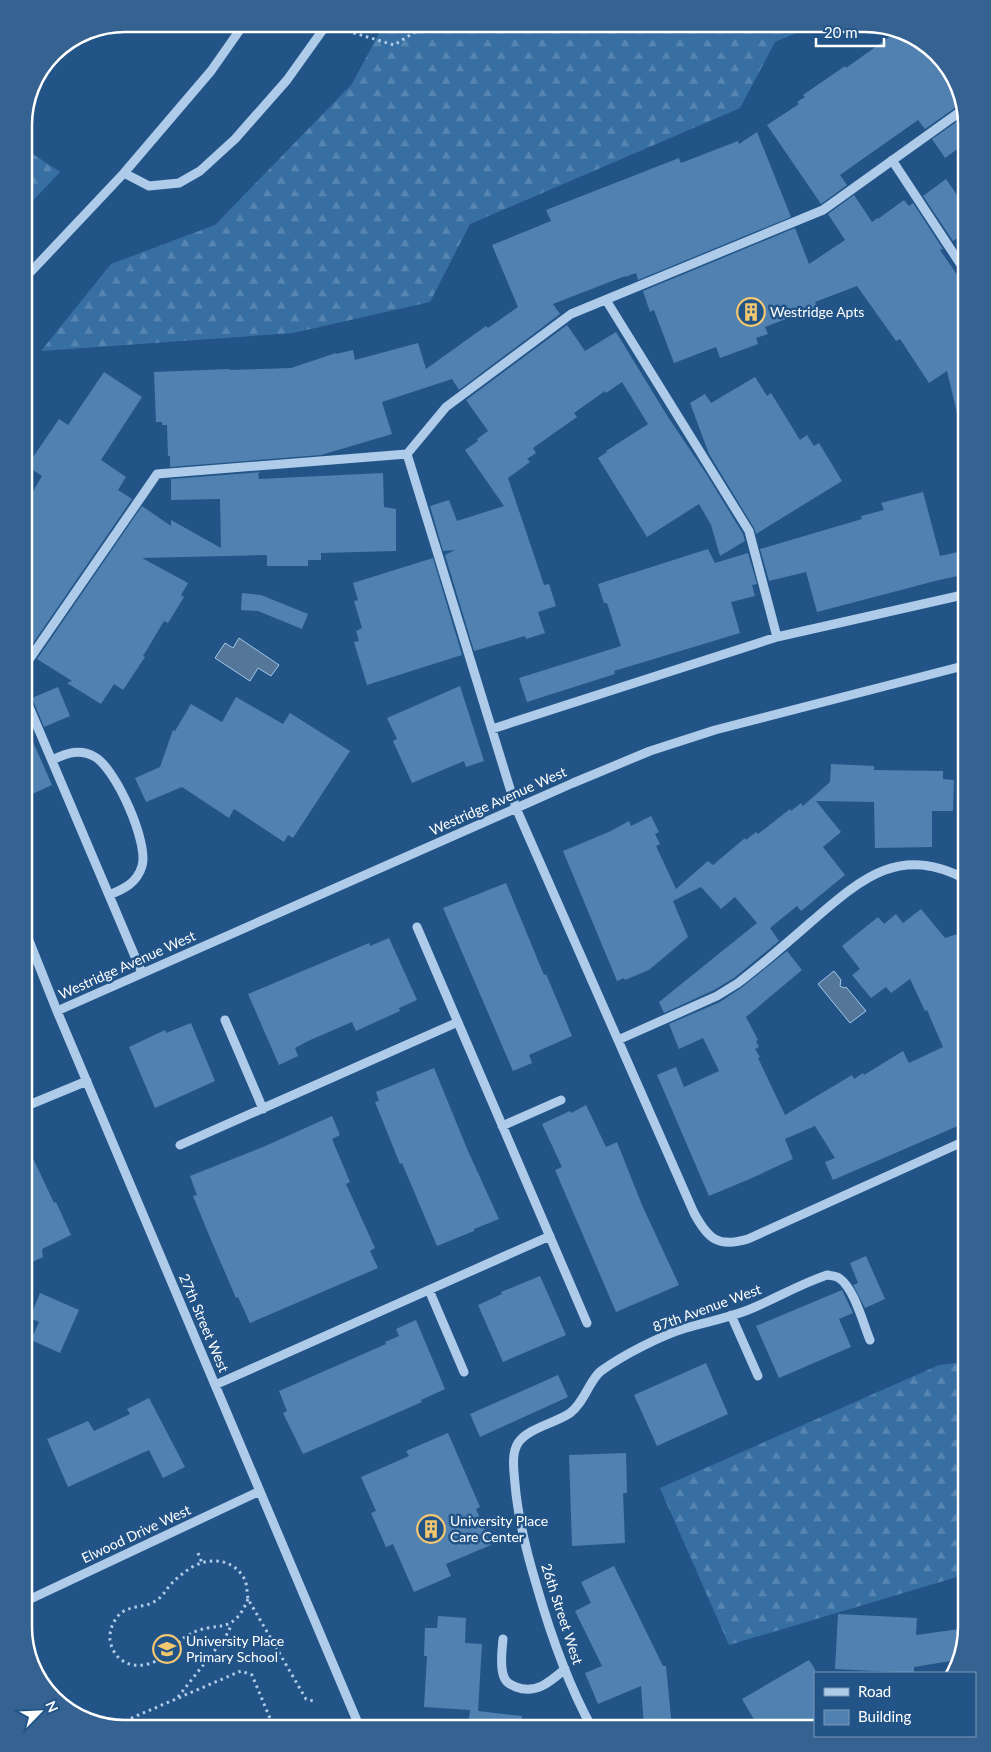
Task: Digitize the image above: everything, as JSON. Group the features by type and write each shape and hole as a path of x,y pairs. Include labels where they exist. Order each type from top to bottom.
{"street":[{"path":"33,270 124,173 211,71 238,32"},
{"path":"124,173 149,186 179,183 200,171 235,139 287,80 320,32"},
{"path":"33,654 157,474 407,454 446,407 571,314 823,210 958,114"},
{"path":"892,160 958,260"},
{"path":"606,300 749,531 777,637"},
{"path":"407,454 516,808 694,1213 705,1232 717,1241 738,1242 958,1144"},
{"path":"492,730 777,637 958,596"},
{"name":"Westridge Avenue West","path":"57,1011 516,808 650,751 715,730 958,667"},
{"path":"33,714 142,973"},
{"path":"52,760 68,753 77,752 95,757 105,765 116,780 137,828 143,856 138,876 126,888 109,895"},
{"path":"618,1040 709,1000 738,984 848,891 874,874 921,865 937,866 958,875"},
{"path":"417,927 587,1323"},
{"name":"27th Street West","path":"32,949 86,1082 356,1719"},
{"path":"225,1020 263,1109"},
{"path":"180,1145 458,1022"},
{"path":"32,1104 86,1082"},
{"path":"502,1126 561,1100"},
{"path":"215,1385 550,1236"},
{"name":"87th Avenue West","path":"517,1505 514,1453 518,1443 526,1435 572,1412 585,1396 599,1372 656,1341 683,1329 747,1310 828,1275 837,1276 845,1282 852,1293 870,1340"},
{"path":"429,1290 464,1372"},
{"path":"731,1315 758,1376"},
{"name":"Elwood Drive West","path":"32,1598 260,1491"},
{"name":"26th Street West","path":"517,1505 530,1563 546,1616 565,1670 588,1720"},
{"path":"503,1639 502,1672 505,1680 510,1685 530,1690 538,1688 550,1682 565,1670"}],"path":[{"path":"353,32 394,45 414,32"},
{"path":"198,1553 202,1563"},
{"path":"232,1623 223,1627 189,1634 162,1658 142,1666 122,1661 115,1654 110,1643 109,1634 114,1620 122,1612 145,1606 155,1601 165,1594 175,1580 190,1568 212,1560 226,1562 236,1569 244,1580 248,1598 306,1699 313,1701"},
{"path":"178,1698 226,1636 232,1623 243,1612 248,1598"},
{"path":"129,1719 241,1671 252,1675 270,1719"}],"green space":[{"path":"380,32 797,33 775,42 740,108 470,224 430,302 293,333 41,351 111,264 215,225 352,84"},
{"path":"33,154 60,172 33,201"},
{"path":"958,1363 958,1577 729,1645 660,1488 939,1365"}],"shaded area":[{"path":"239,638 279,665 271,676 258,668 250,681 215,658 225,643 233,648"},
{"path":"834,971 841,980 840,986 846,987 866,1011 850,1023 818,984"}],"building":[{"path":"891,36 896,37 917,48 936,64 949,84 957,107 925,129 918,120 840,175 847,185 821,204 767,125 799,104 797,102 805,97 803,95 845,66 846,68"},
{"path":"958,121 958,149 945,158 932,139"},
{"path":"757,132 791,217 638,280 636,273 625,276 553,304 560,314 459,390 452,379 382,402 392,434 321,455 170,467 167,425 162,425 162,422 156,422 154,372 291,368 336,353 353,350 355,360 418,343 426,369 486,326 488,328 518,307 492,245 551,221 546,210 679,158 681,163 738,141 739,144"},
{"path":"946,179 958,196 958,238 953,241 923,196"},
{"path":"854,195 872,222 904,200 909,206 913,203 943,249 940,250 958,276 958,417 947,371 929,383 900,339 896,341 857,286 815,302 817,307 765,327 768,334 756,338 758,344 720,358 716,347 674,363 654,310 650,312 643,291 795,228 809,264 845,240 828,214"},
{"path":"567,325 585,351 616,332 668,417 707,475 743,534 745,541 720,556 711,525 699,504 647,537 598,458 648,424 622,382 606,393 605,391 574,413 577,417 533,448 536,453 527,459 530,462 508,478 544,585 549,584 556,606 538,612 545,633 526,639 525,636 474,651 445,555 455,550 443,551 430,506 449,500 457,521 504,506 465,450 488,431 466,400"},
{"path":"104,372 142,397 101,460 126,477 118,490 132,499 33,644 33,492 42,476 33,470 33,458 59,419 68,425"},
{"path":"755,377 767,396 771,393 800,440 807,435 814,446 819,443 842,481 756,534 709,454 690,403 705,394 711,403"},
{"path":"261,472 258,473 259,479 383,473 384,507 396,509 396,551 321,553 321,560 308,560 308,566 267,566 267,555 142,558 188,583 181,595 184,597 168,623 164,621 143,656 145,657 123,690 114,684 101,704 67,683 72,681 37,659 142,506 171,526 171,520 221,548 220,499 171,500 171,479"},
{"path":"923,492 940,556 958,552 958,576 817,612 806,572 769,581 760,549 862,519 861,516 884,510 881,503"},
{"path":"708,549 715,563 748,553 757,584 752,585 755,596 731,602 740,633 614,671 615,674 527,702 519,678 621,646 607,603 604,603 598,584"},
{"path":"433,558 462,655 367,685 354,642 359,641 356,631 362,628 354,601 358,600 353,583"},
{"path":"242,593 261,595 308,614 302,629 258,611 241,610"},
{"path":"460,686 484,761 466,767 464,761 412,783 393,741 397,739 387,718"},
{"path":"58,687 70,716 44,727 33,698"},
{"path":"236,697 283,724 290,713 350,751 293,838 288,835 284,842 234,809 229,818 182,787 146,802 135,778 160,767 173,730 175,731 191,704 222,722"},
{"path":"33,741 52,785 33,794"},
{"path":"831,764 874,766 874,770 943,771 943,779 954,780 953,811 932,811 932,847 875,848 874,802 816,801 841,832 823,847 845,875 801,911 797,906 770,928 779,941 734,978 714,990 664,1013 659,1002 757,923 735,897 721,909 701,887 673,901 688,937 649,970 625,980 624,978 617,981 563,851 611,831 629,821 631,826 651,816 659,832 655,834 660,844 656,846 676,889 708,861 713,865 745,838 746,840 756,832 758,834 790,809 791,811 801,803 803,806 830,782"},
{"path":"506,883 544,975 546,974 572,1036 529,1055 532,1063 513,1071 443,908"},
{"path":"921,909 945,938 958,934 958,1126 833,1180 825,1162 835,1158 815,1126 785,1139 793,1159 709,1196 657,1075 676,1067 684,1087 719,1071 703,1038 679,1049 669,1024 720,1002 741,988 787,951 802,970 746,1017 758,1040 756,1041 759,1047 755,1049 760,1057 758,1058 785,1115 852,1075 854,1079 863,1073 864,1075 903,1051 909,1063 943,1047 927,1010 925,1011 910,979 891,993 886,987 871,998 852,975 860,969 842,946 878,917 884,924 896,914 903,923"},
{"path":"389,938 417,1000 399,1008 400,1011 356,1031 352,1022 308,1041 295,1048 298,1056 279,1065 248,994 369,943 370,946"},
{"path":"191,1023 215,1081 155,1108 129,1047 165,1030 166,1033"},
{"path":"434,1068 468,1151 499,1219 437,1246 402,1163 400,1164 375,1102 379,1101 376,1092"},
{"path":"586,1105 606,1147 617,1142 642,1205 679,1285 616,1312 555,1170 562,1167 542,1124"},
{"path":"332,1116 340,1135 332,1139 350,1182 346,1184 375,1248 370,1251 378,1268 250,1323 238,1297 236,1298 193,1196 197,1195 190,1176 263,1147"},
{"path":"32,1157 71,1235 42,1249 43,1257 32,1262"},
{"path":"866,1256 885,1299 865,1308 853,1285 858,1283 850,1263"},
{"path":"540,1276 566,1335 503,1362 478,1305 502,1294 501,1292"},
{"path":"842,1290 853,1313 839,1319 851,1347 779,1378 756,1326"},
{"path":"40,1293 79,1310 60,1353 32,1341 39,1322 32,1319 32,1312"},
{"path":"416,1320 445,1389 421,1400 422,1402 303,1454 283,1413 287,1411 279,1391 386,1344 385,1342 399,1336 396,1329"},
{"path":"706,1363 728,1414 657,1446 634,1395"},
{"path":"558,1375 568,1397 480,1437 470,1414"},
{"path":"149,1398 185,1467 163,1478 149,1450 68,1487 47,1439 88,1421 94,1431 130,1414 127,1409"},
{"name":"University Place Care Center","path":"448,1433 480,1507 476,1509 491,1545 446,1564 451,1576 414,1592 393,1544 386,1547 371,1513 376,1511 361,1477 409,1456 406,1451"},
{"path":"626,1453 627,1493 623,1493 625,1543 572,1546 569,1455"},
{"path":"614,1566 663,1666 666,1666 671,1720 644,1720 641,1686 598,1704 585,1673 602,1666 575,1611 591,1603 581,1582"},
{"path":"838,1614 917,1618 916,1635 958,1629 957,1645 952,1661 914,1667 914,1672 835,1669"},
{"path":"438,1616 466,1618 465,1643 482,1644 478,1711 522,1716 522,1720 469,1719 470,1710 424,1707 427,1656 424,1656 425,1628 437,1628"},
{"path":"809,1660 815,1669 814,1720 754,1720 742,1699"}],"place":[{"name":"Westridge Apts","path":"751,312"},
{"name":"University Place Care Center","path":"431,1529"},
{"name":"University Place Primary School","path":"167,1649"}]}
